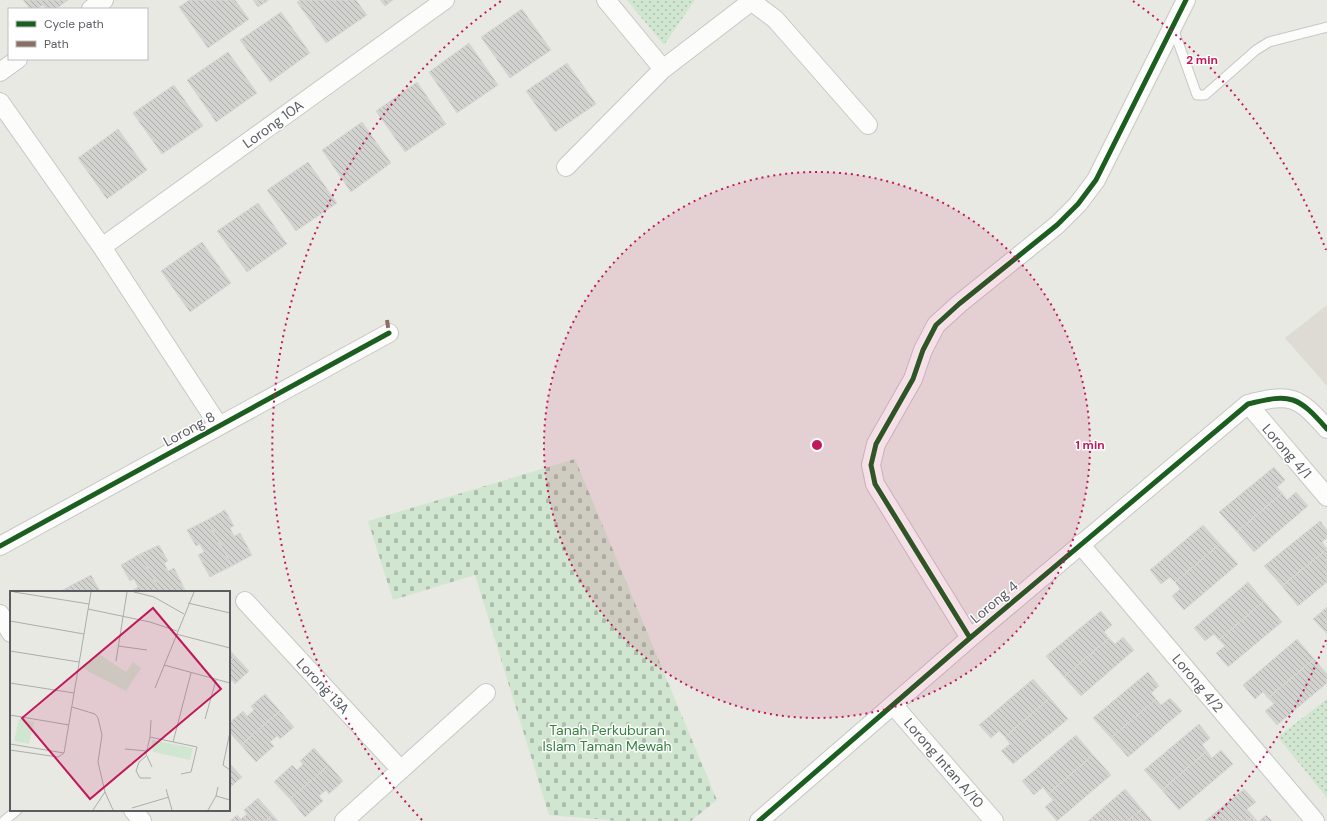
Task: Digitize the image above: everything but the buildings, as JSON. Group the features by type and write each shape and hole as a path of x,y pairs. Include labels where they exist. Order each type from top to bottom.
{"street":[{"path":"92,8 104,0"},
{"name":"Lorong 10A","path":"102,247 444,0"},
{"path":"606,0 663,69"},
{"path":"566,167 663,69 752,0 775,19 868,125"},
{"path":"970,638 875,484 871,466 876,444 913,379 923,350 936,326 959,304 1058,226 1078,204 1096,180 1186,0"},
{"path":"0,72 17,60"},
{"path":"0,102 102,247 219,426"},
{"name":"Lorong 8","path":"0,546 389,333"},
{"path":"1248,404 1267,399 1289,398 1308,407 1327,429"},
{"name":"Lorong 4","path":"759,821 1080,544 1248,404"},
{"name":"Lorong 4/1","path":"1248,404 1327,497"},
{"name":"Lorong 4/2","path":"1080,544 1315,821"},
{"name":"Lorong 13A","path":"245,601 401,770"},
{"path":"0,614 10,631"},
{"path":"344,821 486,693"},
{"name":"Lorong Intan A/10","path":"894,706 994,821"},
{"path":"134,811 142,821"}],"lane":[{"path":"1172,27 1197,95 1205,95 1256,50 1269,42 1327,27"},
{"path":"9,819 16,811"}],"shaded area":[{"path":"1327,305 1327,386 1285,338"}],"green space":[{"path":"627,0 695,0 664,45"},
{"name":"Tanah Perkuburan Islam Taman Mewah","path":"575,459 717,800 691,821 618,821 549,815 475,575 393,600 368,521"},
{"path":"1327,699 1327,798 1278,737"}],"marked path":[{"path":"387,320 389,333"}],"cycle path":[{"path":"970,638 875,484 871,465 876,444 913,379 923,350 936,325 959,304 1057,225 1078,204 1096,180 1186,0"},
{"path":"0,546 389,333"},
{"path":"759,821 970,638 1248,404 1284,398 1293,400 1301,404 1327,429"}]}
